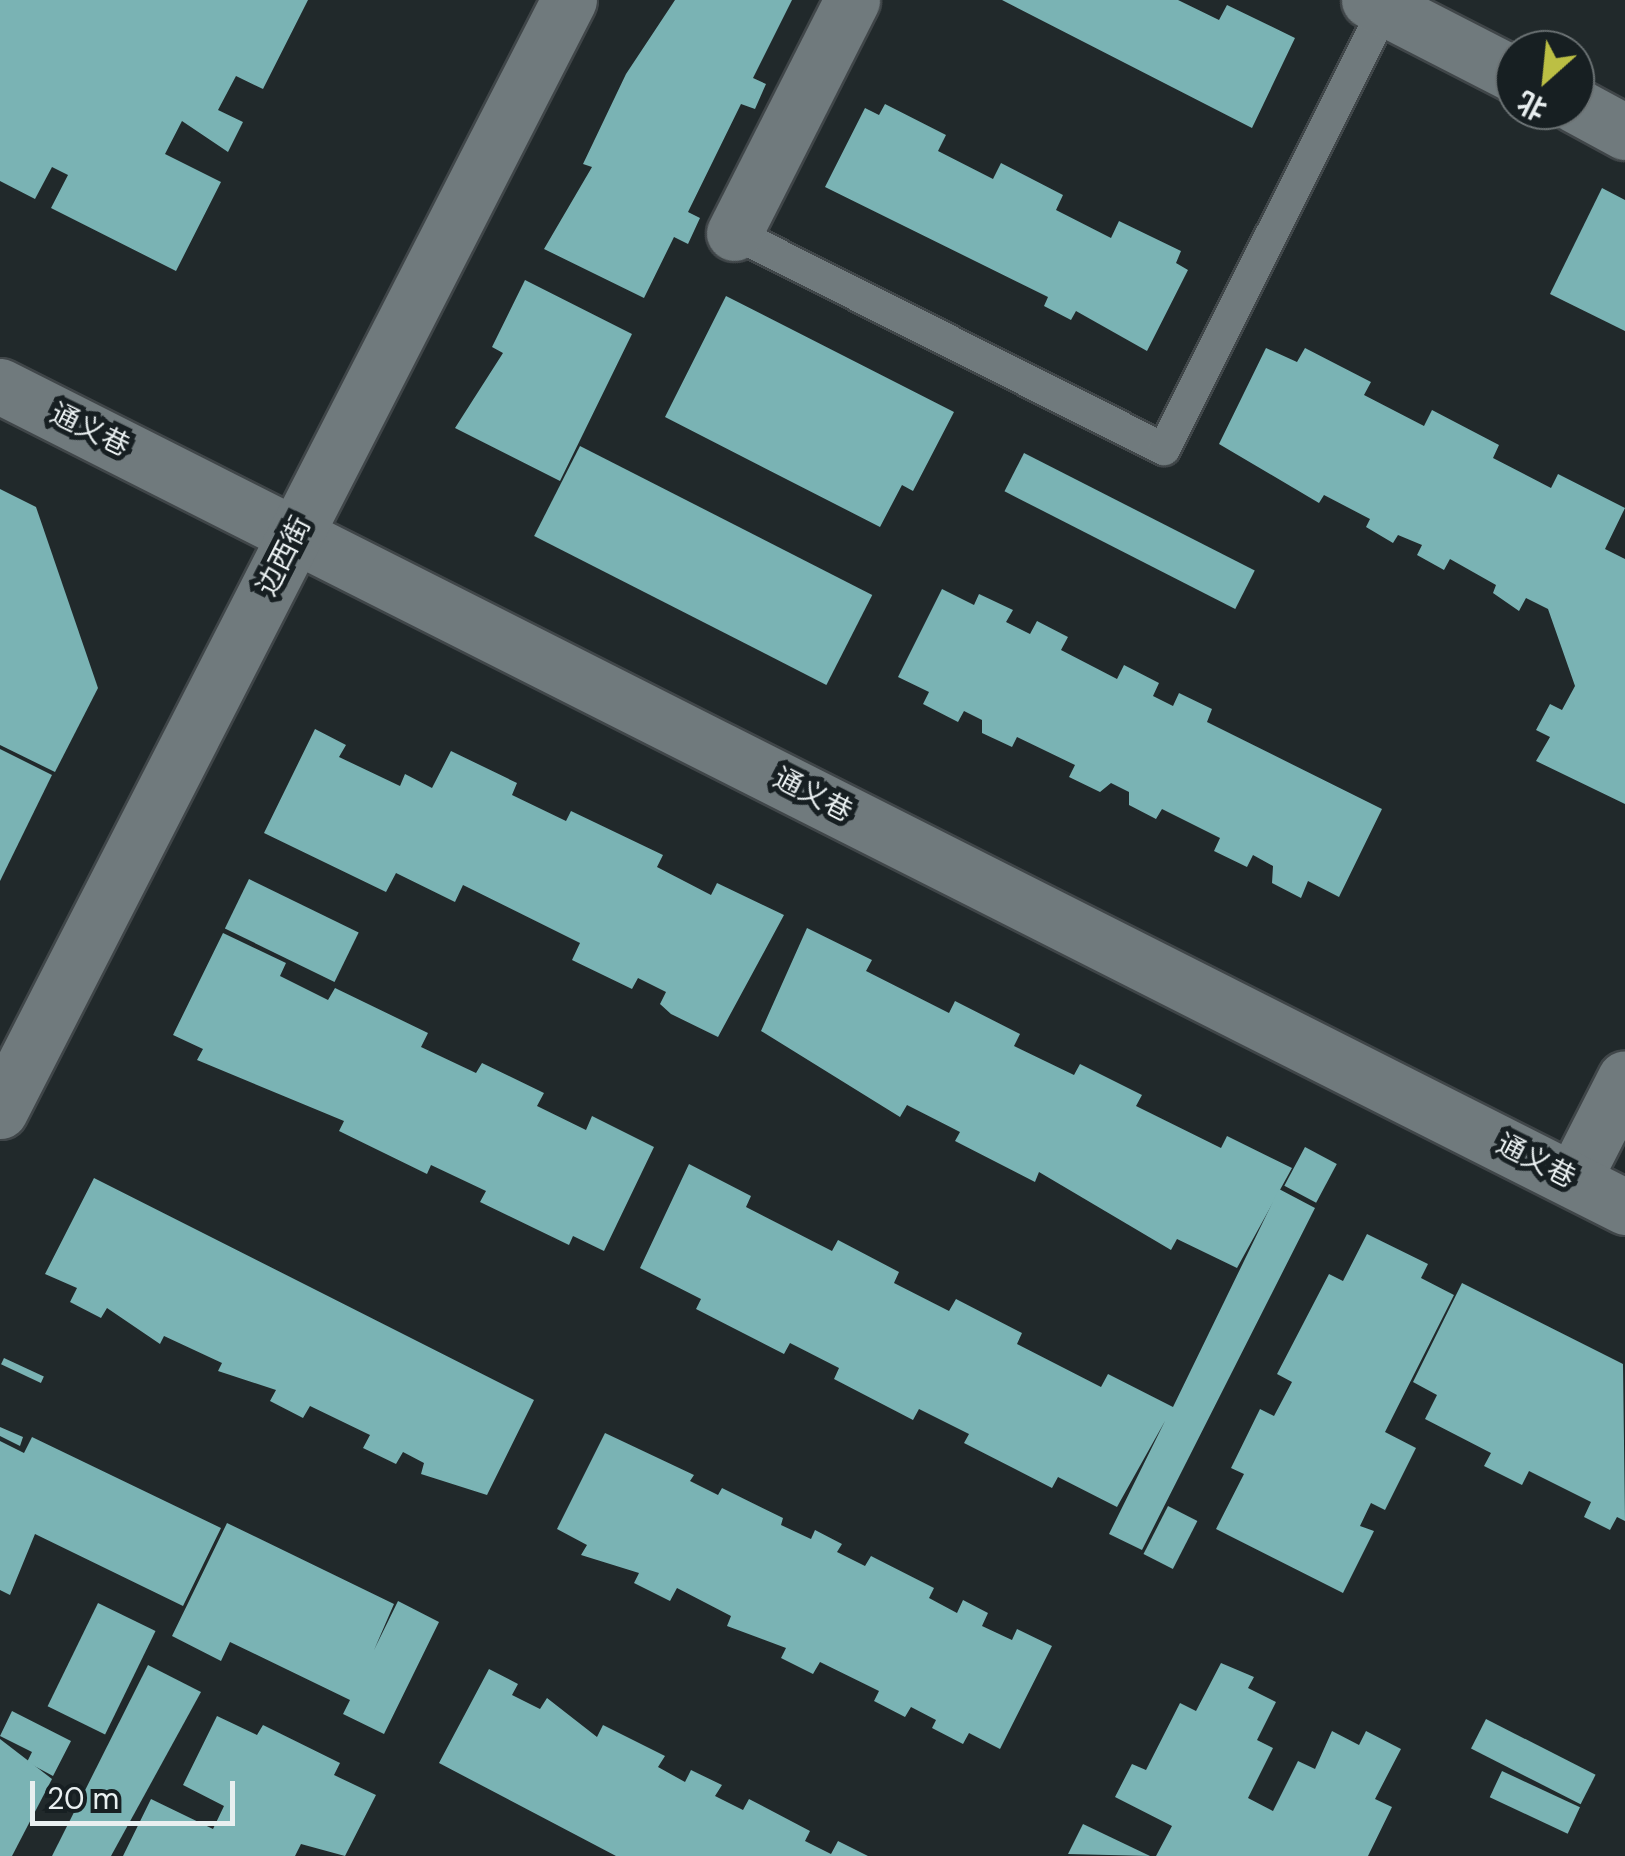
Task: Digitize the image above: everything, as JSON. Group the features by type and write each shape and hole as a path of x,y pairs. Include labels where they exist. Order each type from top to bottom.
{"street":[{"name":"边西街","path":"0,1112 569,0"},
{"path":"734,233 852,0"},
{"path":"1377,4 1495,64"},
{"name":"通义巷","path":"0,386 296,532 1625,1206"},
{"path":"1573,1180 1625,1078"}],"lane":[{"path":"734,233 1164,448 1377,4"}],"building":[{"path":"0,0 308,0 263,89 236,76 218,110 243,122 228,152 182,121 165,154 221,182 176,271 51,208 68,175 52,167 35,199 0,181"},
{"path":"675,0 792,0 753,78 766,84 755,109 741,104 688,212 700,218 688,244 674,237 644,298 544,249 592,167 583,164 626,74"},
{"path":"1002,0 1178,0 1219,20 1227,5 1295,38 1252,128"},
{"path":"885,104 946,135 938,151 993,179 1001,163 1063,195 1056,210 1111,238 1119,221 1181,251 1176,263 1188,270 1147,351 1076,311 1071,320 1044,306 1048,297 825,187 865,108 879,115"},
{"path":"1602,188 1625,200 1625,331 1550,294"},
{"path":"525,280 632,334 560,481 455,428 503,353 492,347"},
{"path":"726,296 954,412 913,491 902,485 880,527 665,417"},
{"path":"1266,348 1297,362 1305,348 1371,382 1364,395 1424,426 1432,410 1499,445 1493,458 1551,488 1558,474 1625,508 1605,549 1625,559 1625,804 1536,761 1550,737 1536,730 1550,704 1562,710 1575,686 1548,609 1526,598 1519,611 1493,593 1496,585 1450,559 1444,570 1417,555 1422,545 1398,535 1393,543 1366,527 1370,519 1324,495 1319,503 1219,444"},
{"path":"580,446 872,595 826,685 534,536"},
{"path":"1024,453 1255,571 1235,609 1004,491"},
{"path":"0,489 36,507 98,688 55,772 0,745"},
{"path":"942,589 974,605 979,594 1013,610 1006,622 1030,634 1037,621 1068,637 1061,650 1117,679 1124,665 1159,683 1153,696 1173,706 1179,693 1212,709 1207,722 1382,809 1339,897 1308,881 1301,898 1272,883 1273,866 1253,855 1247,867 1214,851 1220,838 1162,809 1156,819 1129,805 1129,792 1111,783 1100,792 1069,777 1075,765 1017,737 1012,747 982,733 982,720 964,711 958,722 923,704 929,692 898,677"},
{"path":"315,729 346,745 339,757 400,786 405,774 432,788 451,751 517,783 512,795 566,821 571,811 663,855 657,867 711,895 717,883 784,915 718,1037 671,1014 660,1004 666,992 638,978 632,989 572,960 580,943 463,885 455,902 396,873 386,892 264,833"},
{"path":"0,749 52,775 0,881"},
{"path":"249,879 359,932 335,982 225,928"},
{"path":"807,928 872,960 866,971 949,1013 955,1001 1020,1034 1014,1046 1074,1075 1080,1064 1142,1095 1136,1106 1221,1148 1227,1136 1292,1168 1237,1268 1177,1239 1171,1250 1039,1172 1035,1182 955,1141 960,1132 907,1105 900,1117 761,1031"},
{"path":"223,933 286,963 280,976 328,1000 335,988 428,1033 421,1047 476,1073 482,1063 544,1093 537,1106 586,1130 592,1116 654,1147 604,1251 573,1236 569,1245 480,1202 486,1191 431,1165 427,1174 339,1131 344,1121 197,1060 203,1049 173,1035"},
{"path":"1305,1147 1337,1164 1316,1203 1284,1186"},
{"path":"689,1164 751,1196 746,1207 832,1251 838,1240 899,1272 894,1283 949,1311 956,1299 1022,1333 1017,1344 1101,1387 1108,1374 1173,1407 1279,1189 1315,1208 1142,1550 1109,1534 1165,1421 1117,1507 1058,1477 1052,1488 964,1443 969,1434 919,1409 913,1420 834,1379 839,1368 790,1343 784,1354 696,1309 701,1299 640,1268"},
{"path":"94,1178 534,1400 487,1495 421,1474 424,1463 403,1452 396,1464 363,1448 370,1435 310,1406 303,1418 270,1401 276,1390 218,1371 222,1363 164,1336 160,1344 107,1308 101,1318 70,1302 77,1288 45,1274"},
{"path":"1367,1234 1428,1264 1421,1278 1454,1295 1385,1432 1416,1448 1385,1510 1371,1503 1360,1526 1374,1531 1343,1593 1216,1529 1244,1474 1231,1468 1260,1409 1274,1416 1292,1382 1277,1374 1329,1274 1343,1281"},
{"path":"1462,1283 1623,1364 1625,1521 1617,1517 1610,1530 1584,1517 1591,1502 1529,1471 1522,1485 1484,1466 1491,1453 1425,1419 1437,1395 1413,1382"},
{"path":"4,1358 44,1377 41,1383 1,1364"},
{"path":"0,1427 23,1437 20,1446 0,1436"},
{"path":"605,1433 694,1475 690,1481 718,1495 722,1488 783,1518 781,1525 811,1539 815,1530 842,1544 837,1552 865,1566 871,1556 934,1588 929,1598 957,1613 963,1600 988,1613 982,1626 1012,1640 1017,1629 1052,1646 1000,1749 969,1733 963,1744 932,1728 936,1720 911,1707 905,1717 874,1701 879,1691 820,1662 813,1674 781,1658 786,1648 727,1626 731,1616 677,1588 670,1601 634,1583 639,1573 581,1555 587,1545 557,1529"},
{"path":"32,1437 221,1528 183,1606 35,1534 10,1595 0,1590 0,1441 24,1453"},
{"path":"1168,1506 1197,1521 1173,1569 1143,1554"},
{"path":"227,1523 394,1604 374,1650 398,1601 439,1622 384,1734 343,1714 350,1700 230,1642 221,1661 172,1636"},
{"path":"98,1603 156,1631 105,1734 48,1706"},
{"path":"1221,1663 1254,1677 1248,1688 1276,1702 1257,1740 1273,1748 1248,1798 1273,1811 1298,1761 1315,1769 1332,1731 1359,1745 1366,1731 1401,1749 1375,1799 1392,1807 1368,1856 1156,1856 1172,1826 1115,1797 1132,1764 1146,1770 1180,1703 1196,1711"},
{"path":"148,1665 201,1692 111,1856 52,1856"},
{"path":"489,1669 518,1684 512,1695 540,1709 547,1698 597,1737 603,1725 665,1756 658,1767 685,1782 691,1770 722,1785 715,1796 743,1810 749,1799 810,1831 805,1841 831,1854 838,1841 868,1856 616,1856 439,1763"},
{"path":"12,1711 71,1741 53,1776 27,1762 32,1752 0,1736"},
{"path":"217,1716 257,1735 263,1725 340,1763 334,1775 376,1795 345,1856 301,1844 295,1856 123,1856 151,1799 213,1829 224,1806 183,1785"},
{"path":"1486,1719 1596,1775 1581,1804 1471,1748"},
{"path":"0,1739 52,1779 12,1856 0,1856"},
{"path":"1502,1771 1580,1807 1568,1834 1490,1797"},
{"path":"1083,1824 1150,1856 1068,1854"}]}
